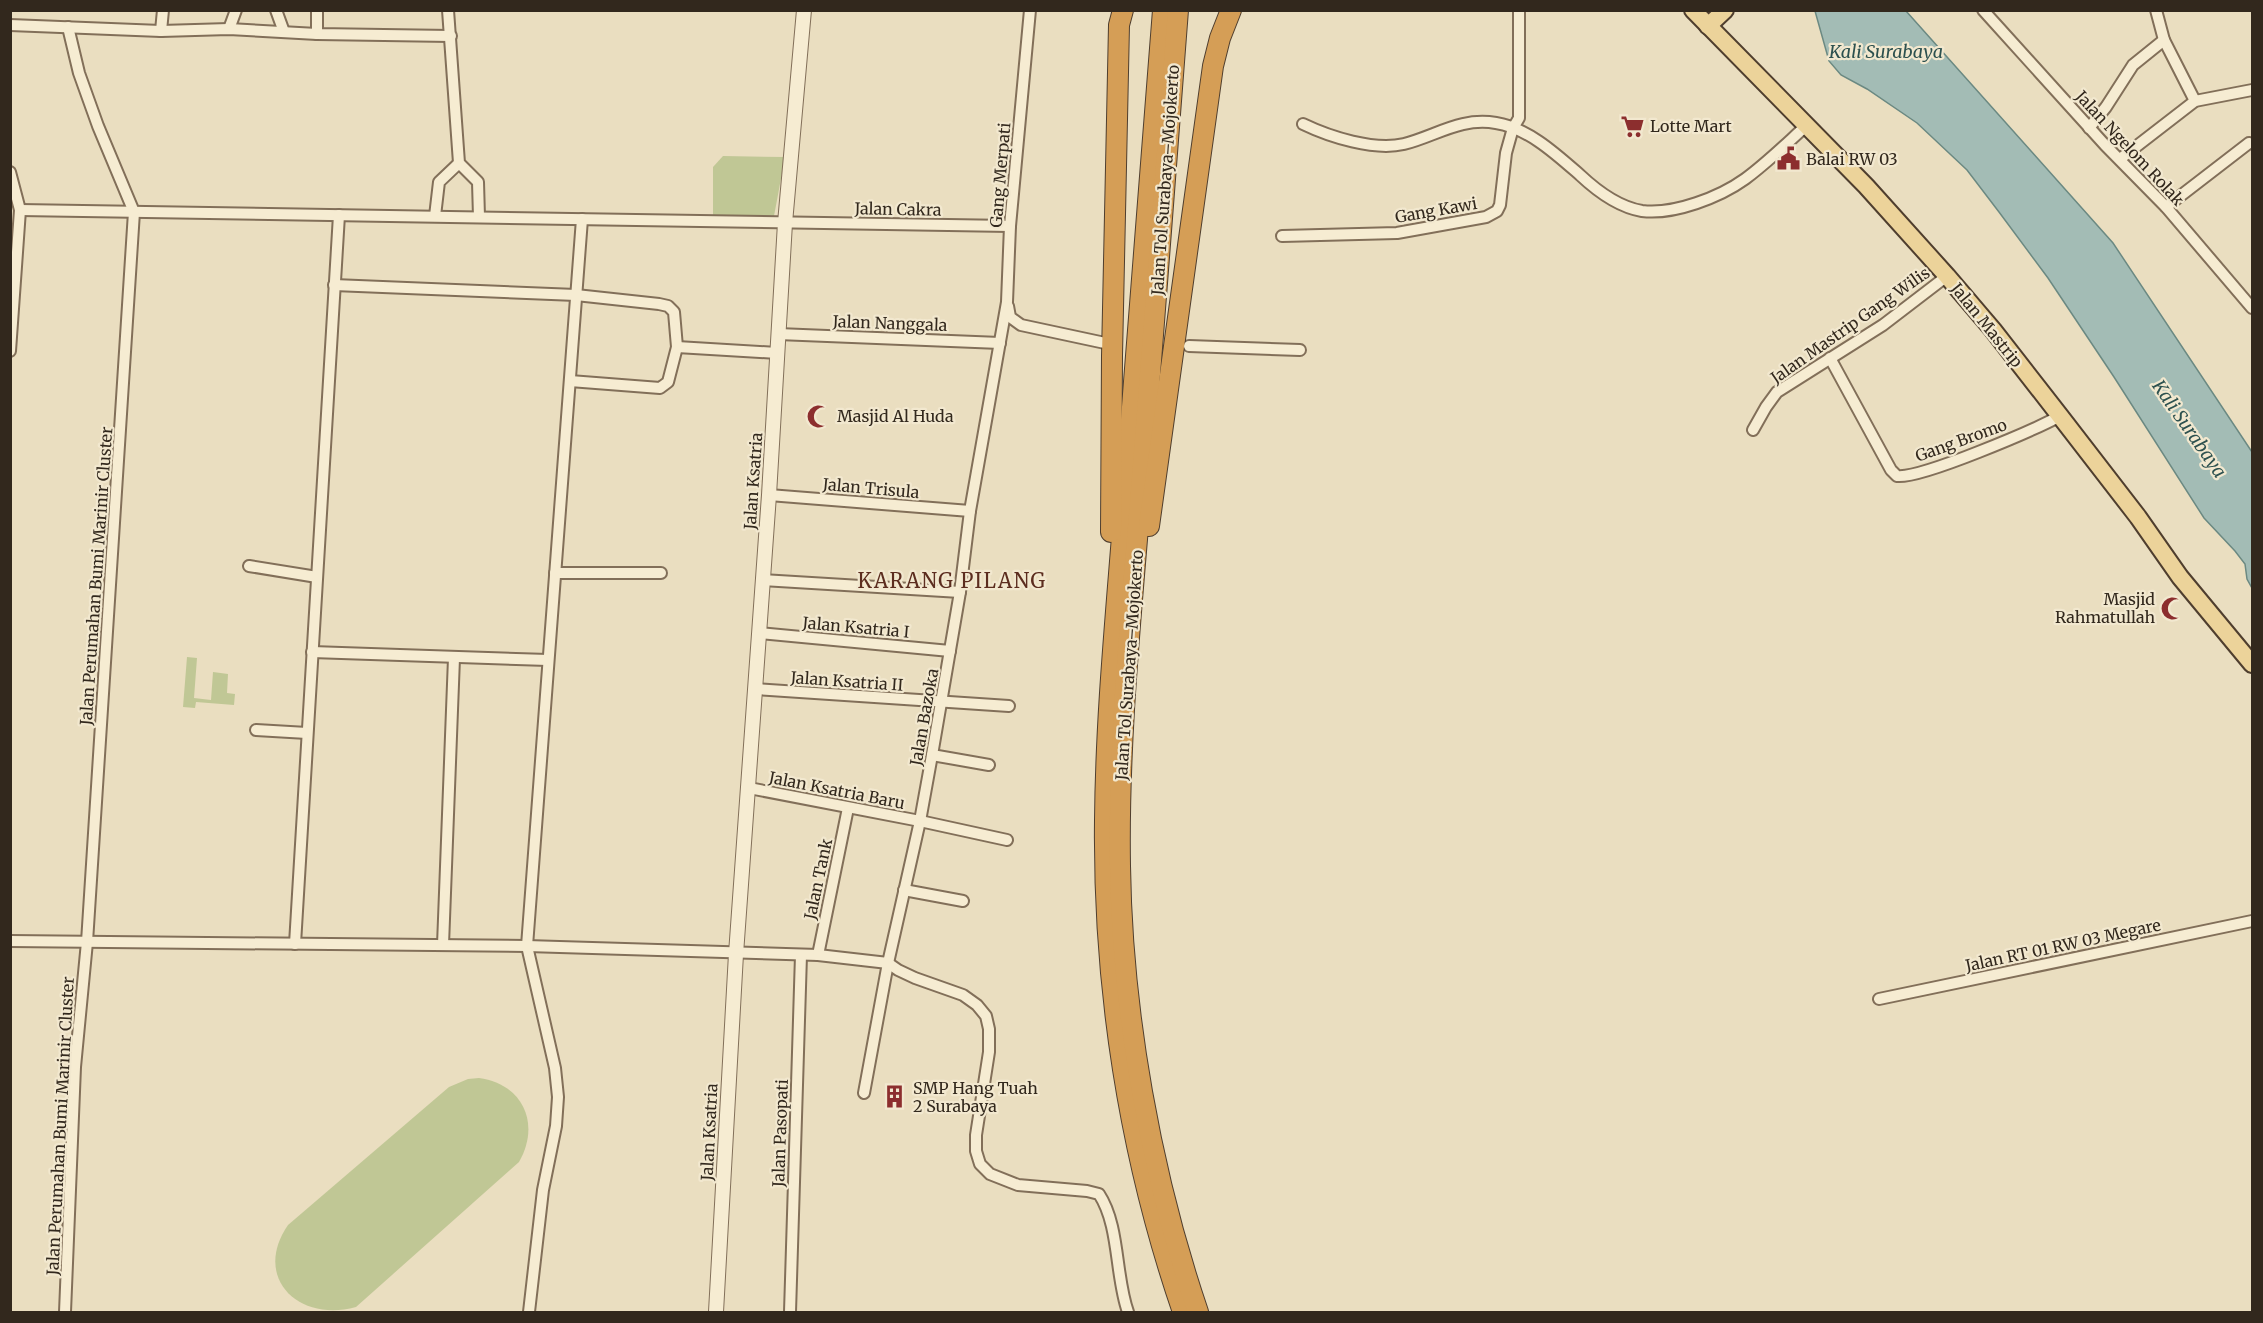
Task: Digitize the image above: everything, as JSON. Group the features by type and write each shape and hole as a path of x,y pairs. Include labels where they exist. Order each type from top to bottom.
{"highway":[{"path":"1113,652 1110,565 1112,344 1119,25 1123,10"},
{"name":"Jalan Tol Surabaya–Mojokerto","path":"1163,10 1113,652 1105,820 1107,927 1122,1061 1141,1167 1183,1312"},
{"name":"Jalan Tol Surabaya–Mojokerto","path":"1178,10 1125,695 1120,868 1126,973 1137,1056 1156,1162 1198,1312"},
{"path":"1131,619 1155,496 1213,66 1220,38 1231,10"}],"main road":[{"name":"Jalan Mastrip","path":"1693,10 1807,125 1947,276 1993,330 2060,416 2138,517 2180,577 2253,664"},
{"path":"1708,26 1725,10"}],"street":[{"path":"161,31 163,10"},
{"path":"230,29 236,10"},
{"path":"276,10 284,32"},
{"path":"317,10 317,34"},
{"path":"448,10 459,164 477,182 479,217"},
{"name":"Jalan Ksatria","path":"716,1312 736,954 756,689 785,223 804,10"},
{"name":"Gang Merpati","path":"1000,343 1007,302 1010,226 1030,10"},
{"name":"Gang Kawi","path":"1282,236 1397,233 1486,218 1493,214 1500,205 1506,153 1520,112 1519,10"},
{"name":"Jalan Ngelom Rolak","path":"1983,10 2089,128 2166,207 2253,308"},
{"path":"2156,10 2164,40 2194,101"},
{"path":"10,25 161,31 230,29 317,34 451,36"},
{"name":"Jalan Perumahan Bumi Marinir Cluster","path":"65,1312 75,1067 87,942 134,212 98,126 79,73 68,27"},
{"path":"2089,128 2100,116 2133,65 2164,40"},
{"path":"2123,162 2194,101 2253,90"},
{"path":"1303,124 1324,134 1382,146 1406,144 1441,129 1475,121 1497,123 1513,128 1559,157 1606,196 1635,208 1659,211 1700,202 1738,184 1807,125"},
{"path":"2166,207 2249,143"},
{"path":"435,216 439,182 459,164"},
{"path":"10,172 20,210 10,351"},
{"path":"20,210 785,223"},
{"path":"295,944 339,215"},
{"path":"529,1312 543,1190 556,1126 558,1097 555,1068 527,946 582,219"},
{"name":"Jalan Cakra","path":"785,223 1010,226"},
{"name":"Jalan Mastrip Gang Wilis","path":"1753,430 1777,392 1883,325 1947,276"},
{"path":"334,285 576,295 668,306 674,312 677,347 668,382 660,388 570,381"},
{"path":"1007,302 1010,317 1021,325 1105,343"},
{"name":"Jalan Nanggala","path":"778,334 1000,343"},
{"name":"Jalan Bazoka","path":"864,1094 888,963 920,821 932,755 960,592 970,511 1000,343"},
{"path":"1189,346 1300,350"},
{"path":"677,347 777,353"},
{"name":"Gang Bromo","path":"1830,358 1891,470 1897,476 1908,476 1949,462 2044,425 2060,416"},
{"name":"Jalan Trisula","path":"769,495 970,511"},
{"path":"249,566 317,577"},
{"path":"555,573 661,573"},
{"path":"762,580 960,592"},
{"name":"Jalan Ksatria I","path":"759,633 950,651"},
{"path":"312,652 548,660"},
{"path":"443,945 454,658"},
{"name":"Jalan Ksatria II","path":"756,689 1009,706"},
{"path":"256,730 308,733"},
{"path":"932,755 989,765"},
{"name":"Jalan Ksatria Baru","path":"749,788 1007,840"},
{"name":"Jalan Tank","path":"818,955 848,808"},
{"path":"904,890 963,901"},
{"name":"Jalan RT 01 RW 03 Megare","path":"1879,999 2253,921"},
{"path":"10,941 527,946 818,955 888,963 915,978 963,995 977,1005 986,1016 989,1029 989,1052 976,1135 976,1151 980,1164 990,1174 1017,1185 1099,1194 1108,1208 1119,1279 1128,1312"},
{"name":"Jalan Pasopati","path":"790,1312 801,955"}],"green space":[{"path":"723,156 785,157 774,216 713,219 713,167"},
{"path":"187,657 197,658 194,698 211,700 213,672 228,674 227,693 235,694 234,705 196,702 195,708 183,707"},
{"path":"479,1078 507,1088 524,1108 528,1120 528,1134 519,1162 356,1307 335,1310 316,1308 300,1302 287,1292 278,1278 275,1262 278,1244 288,1225 449,1087 468,1079"}],"water":[{"name":"Kali Surabaya","path":"1815,11 1906,11 2113,243 2252,452 2252,588 2247,579 2245,564 2204,518 2048,278 1999,212 1967,170 1917,123 1867,89 1841,75 1829,61"}],"place":[{"name":"Lotte Mart","path":"1632,126"},
{"name":"Balai RW 03","path":"1788,159"},
{"name":"Masjid Al Huda","path":"819,416"},
{"name":"Masjid Rahmatullah","path":"2173,608"},
{"name":"SMP Hang Tuah 2 Surabaya","path":"895,1097"}],"district":[{"name":"KARANG PILANG","path":"952,581"}]}
